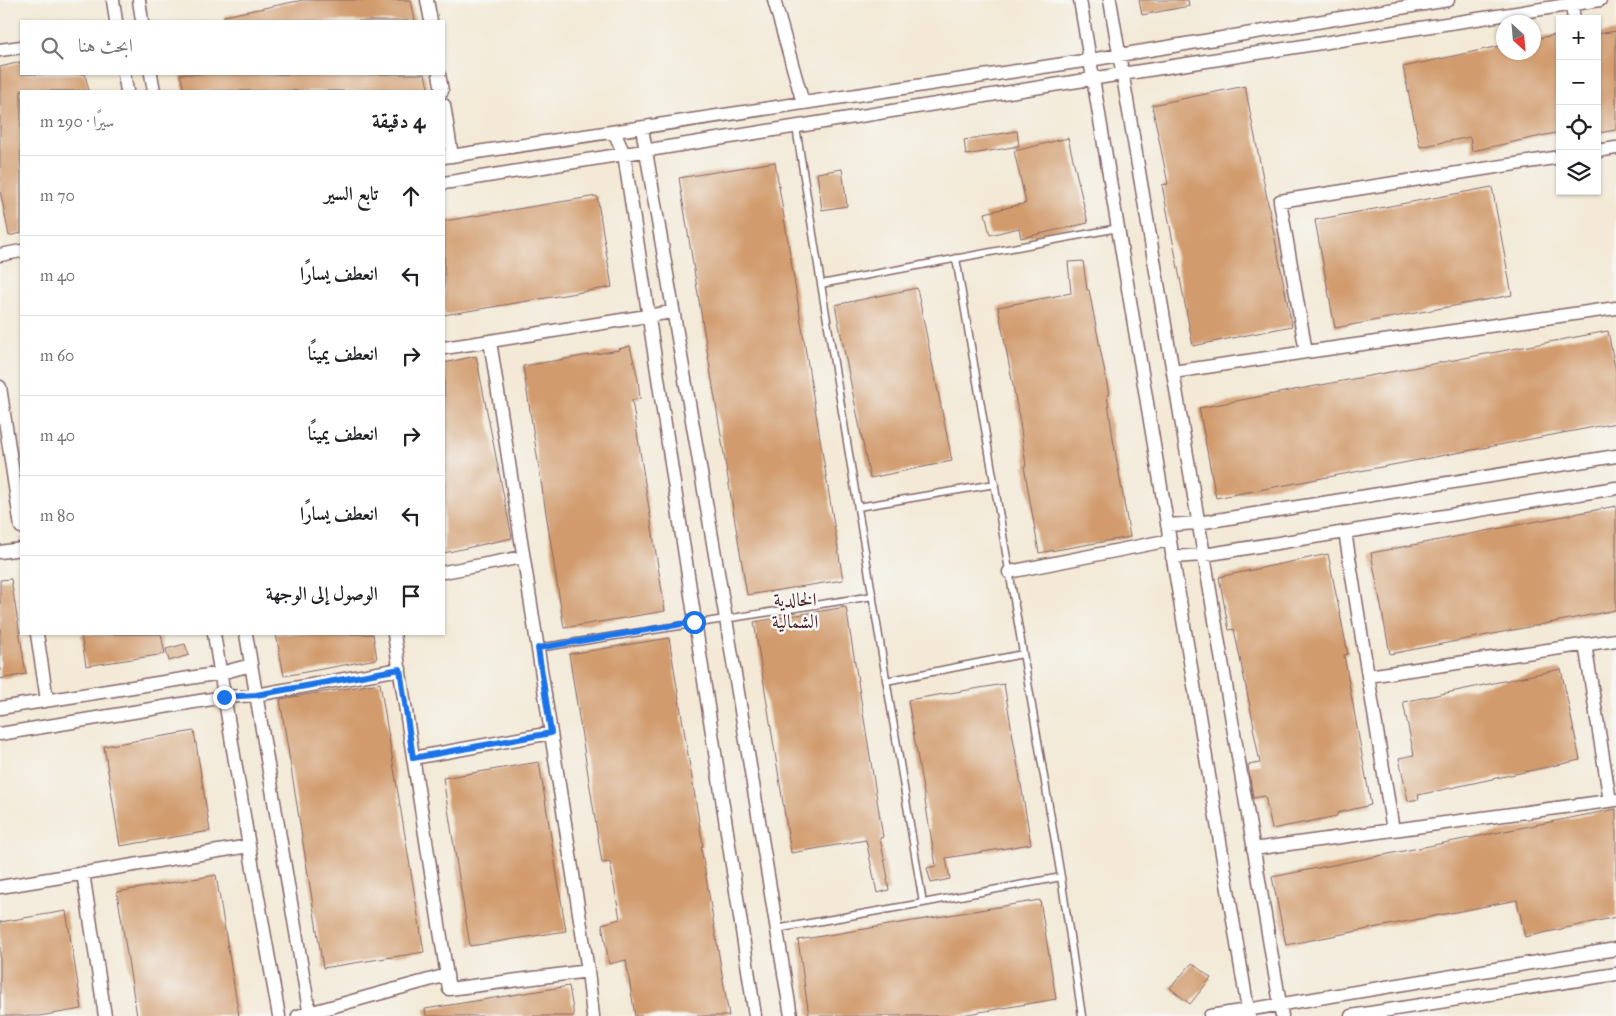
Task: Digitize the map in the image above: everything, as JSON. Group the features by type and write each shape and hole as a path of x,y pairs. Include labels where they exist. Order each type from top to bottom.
{"street":[{"path":"113,0 116,20"},
{"path":"139,0 142,20"},
{"path":"427,0 431,20"},
{"path":"774,0 803,104"},
{"path":"1080,0 1248,1013"},
{"path":"1110,0 1281,1010"},
{"path":"445,118 448,156 1090,60 1403,4 1448,0"},
{"path":"445,183 1546,4 1600,0"},
{"path":"1572,2 1574,15"},
{"path":"0,50 20,46"},
{"path":"124,75 127,90"},
{"path":"151,75 154,90"},
{"path":"439,75 442,90"},
{"path":"642,128 726,619 790,1016"},
{"path":"614,132 624,154 755,1016"},
{"path":"1601,151 1616,148"},
{"path":"1306,352 1280,201 1556,158"},
{"path":"0,255 20,251"},
{"path":"1173,372 1616,308"},
{"path":"445,348 672,312"},
{"path":"490,341 588,971 593,1016"},
{"path":"0,387 20,520"},
{"path":"1167,525 1198,523 1616,456"},
{"path":"1172,557 1204,555 1616,488"},
{"path":"1345,532 1393,830"},
{"path":"1009,572 1170,540"},
{"path":"0,552 20,549"},
{"path":"445,572 523,557"},
{"path":"38,635 48,700"},
{"path":"214,635 279,1016"},
{"path":"246,635 306,1015 447,976"},
{"path":"394,635 449,989 588,971"},
{"path":"1368,676 1616,640"},
{"path":"1254,849 1613,800 1584,644"},
{"path":"0,708 221,673 251,666"},
{"path":"0,734 224,697 256,695 400,669"},
{"path":"413,758 551,733"},
{"path":"0,887 249,846"},
{"path":"83,873 105,1016"},
{"path":"1210,1016 1281,1010 1616,949"},
{"path":"1351,1016 1616,974"}],"lane":[{"path":"796,127 923,903"},
{"path":"821,284 1118,228"},
{"path":"956,258 1061,877 1082,1016"},
{"path":"858,507 995,484"},
{"path":"538,648 694,622 726,619 873,596"},
{"path":"886,681 1023,654"},
{"path":"776,929 1061,877"}],"building":[{"path":"303,0 411,0 415,20 224,20 224,16"},
{"path":"1139,0 1188,0 1189,6 1142,15"},
{"path":"1616,31 1616,130 1601,133 1601,60 1601,33"},
{"path":"1556,35 1556,133 1472,151 1470,137 1420,147 1403,67 1496,47 1496,60 1541,60 1541,38"},
{"path":"20,62 20,75 85,75 89,90 20,90 20,233 9,236 0,190 0,67"},
{"path":"180,75 425,75 429,90 184,90"},
{"path":"1245,86 1292,326 1193,346 1162,185 1168,184 1152,105"},
{"path":"1017,131 1019,146 966,155 964,140"},
{"path":"1068,138 1088,223 1021,238 1019,228 990,235 985,213 1026,203 1014,151"},
{"path":"775,162 843,580 747,595 679,178"},
{"path":"842,169 847,206 822,210 817,173"},
{"path":"1492,187 1512,295 1335,328 1315,220"},
{"path":"597,196 612,287 445,315 445,221"},
{"path":"1083,261 1087,290 1089,290 1109,395 1107,395 1113,439 1130,537 1039,553 1024,466 1026,466 1020,422 998,307 1071,293 1068,262"},
{"path":"917,288 952,461 870,478 835,305"},
{"path":"1608,331 1616,373 1616,423 1216,498 1199,408"},
{"path":"630,346 638,379 640,399 632,400 665,611 564,628 523,366 619,350"},
{"path":"476,356 512,538 445,553 445,363"},
{"path":"1616,506 1616,610 1390,654 1371,553"},
{"path":"1328,554 1348,654 1344,655 1371,805 1337,813 1337,816 1272,829 1265,796 1253,798 1248,765 1260,763 1234,629 1229,630 1219,577"},
{"path":"11,579 26,674 0,679 0,580"},
{"path":"846,607 883,837 880,838 888,878 889,890 877,893 866,840 791,853 754,622"},
{"path":"81,635 161,635 165,654 86,666"},
{"path":"276,635 373,635 377,659 284,676"},
{"path":"669,638 729,1016 635,1016 626,960 609,964 602,924 620,919 610,862 602,863 569,654"},
{"path":"185,644 189,655 169,661 166,649"},
{"path":"1561,669 1580,760 1418,795 1419,799 1408,801 1399,758 1414,755 1403,702"},
{"path":"380,683 424,952 323,968 280,699"},
{"path":"1004,684 1031,844 946,858 950,879 931,883 927,868 936,866 908,700"},
{"path":"194,731 210,831 120,846 104,746"},
{"path":"539,762 566,931 470,946 443,778"},
{"path":"1616,809 1616,917 1525,937 1517,900 1286,945 1272,877"},
{"path":"216,875 239,1016 137,1016 117,892"},
{"path":"1040,900 1056,999 956,1016 809,1016 798,940"},
{"path":"66,911 82,1009 39,1016 0,1016 0,922"},
{"path":"1192,963 1211,978 1190,1004 1170,988"},
{"path":"569,986 574,1016 426,1016 425,1009"}],"district":[{"name":"الخالدية الشمالية","path":"795,610"}],"route":[{"path":"224,697 256,695 400,669 413,758 551,733 538,648 694,622"}]}
